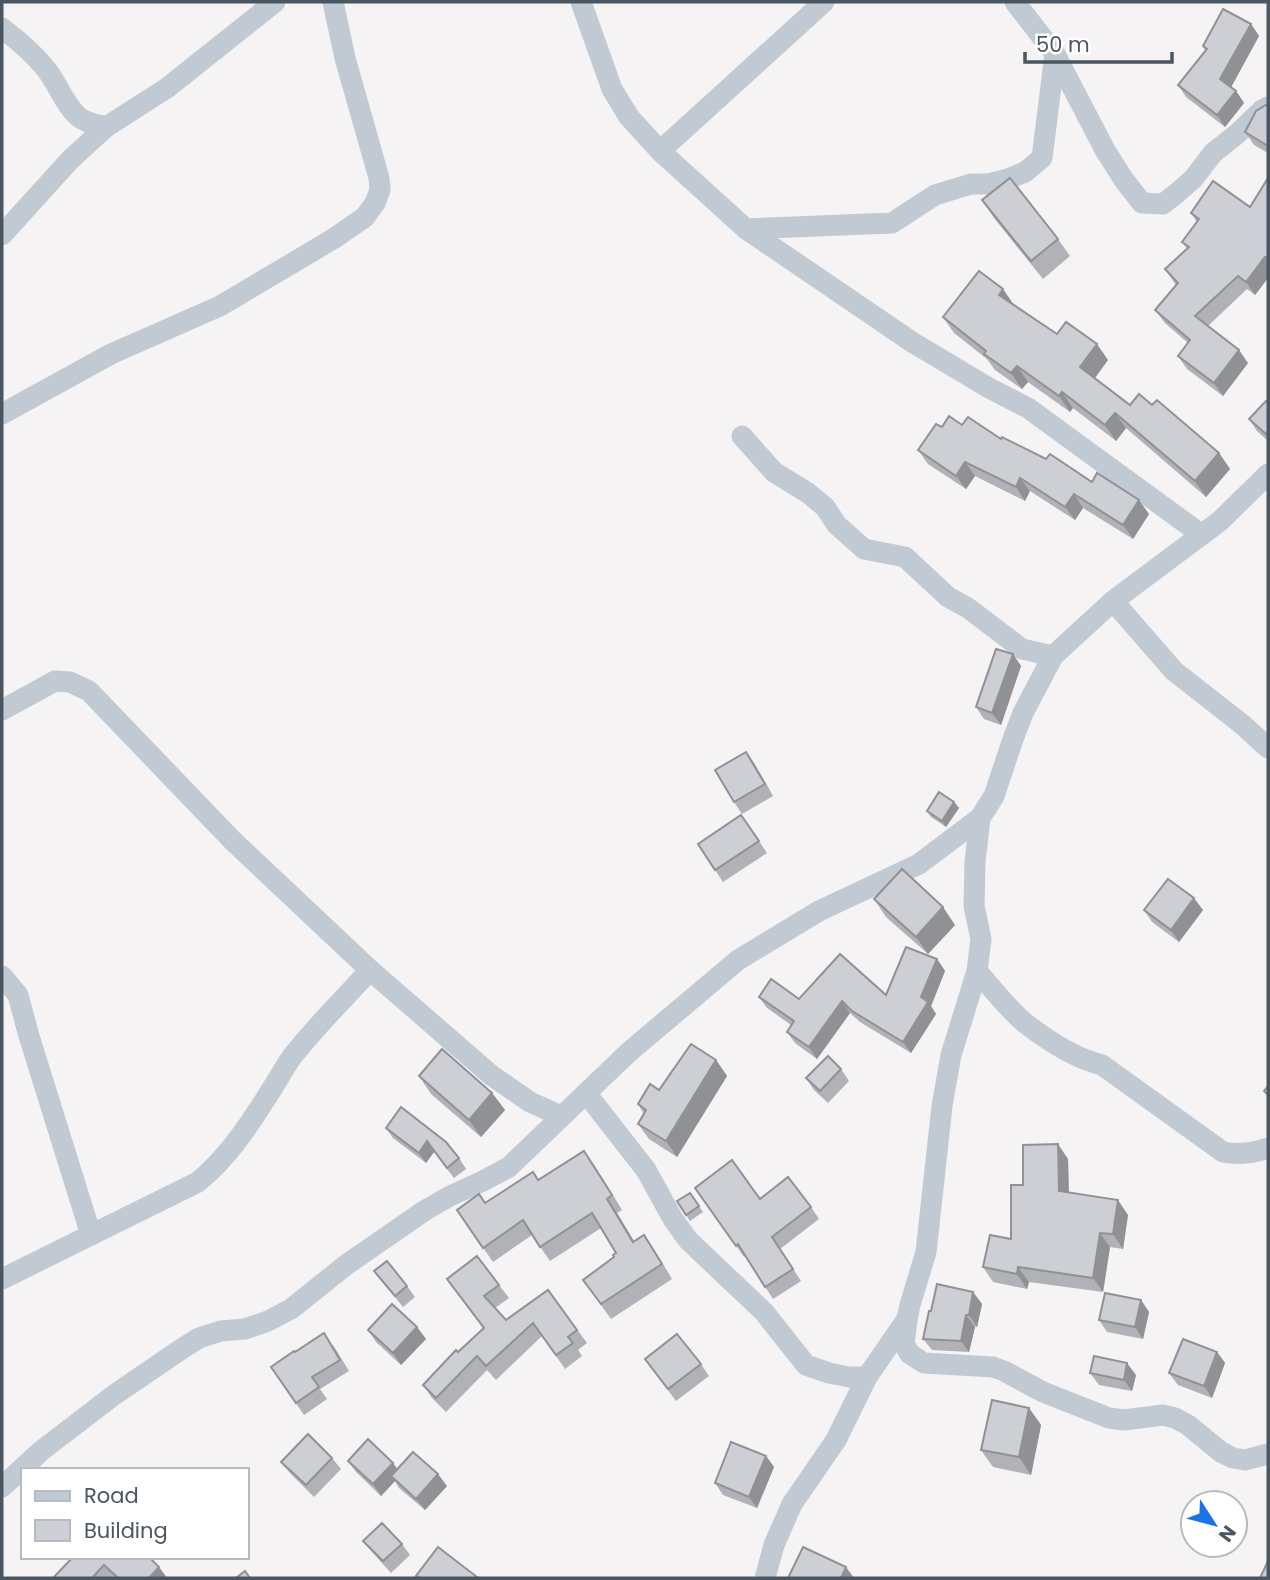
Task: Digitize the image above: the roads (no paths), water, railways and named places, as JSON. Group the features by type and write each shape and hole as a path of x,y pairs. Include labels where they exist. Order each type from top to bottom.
{"street":[{"path":"2,235 70,160 106,127 167,88 275,2"},
{"path":"2,414 111,354 220,306 365,217 380,190 379,177 332,2"},
{"path":"581,2 612,89 629,117 660,151 746,229 912,342 1028,408 1202,535"},
{"path":"660,151 824,2"},
{"path":"1015,2 1055,54 1105,150 1142,203 1163,204 1194,178 1213,153 1268,107"},
{"path":"2,28 37,58 81,119 106,127"},
{"path":"746,229 892,223 935,195 971,184 1008,180 1025,172 1042,158 1055,54"},
{"path":"742,436 774,472 825,507 837,525 864,549 905,557 948,597 968,608 1022,649 1053,656"},
{"path":"23,1468 114,1395 199,1338 221,1331 245,1329 291,1309 383,1238 424,1211 509,1167 629,1052 738,960 818,911 919,864 980,818 994,796 1018,726 1053,656 1113,601 1220,521 1268,474"},
{"path":"1113,601 1174,671 1268,748"},
{"path":"2,710 55,681 70,682 89,691 233,841 370,970 491,1075 530,1102 561,1116"},
{"path":"980,818 974,895 981,939 977,971 951,1055 942,1106 926,1252 910,1305 904,1344 910,1354 924,1363 993,1367 1052,1396 1108,1418 1124,1420 1163,1415 1175,1418 1233,1458 1245,1460 1268,1454"},
{"path":"2,1279 198,1182 216,1167 240,1137 290,1060 370,970"},
{"path":"977,971 1024,1022 1067,1052 1102,1065 1223,1152 1234,1154 1268,1148"},
{"path":"2,976 18,995 91,1235"},
{"path":"586,1093 646,1170 688,1240 764,1312 806,1365 849,1377 867,1377"},
{"path":"765,1578 774,1545 792,1504 836,1440 867,1377 907,1319"},
{"path":"2,1487 21,1469"}]}
